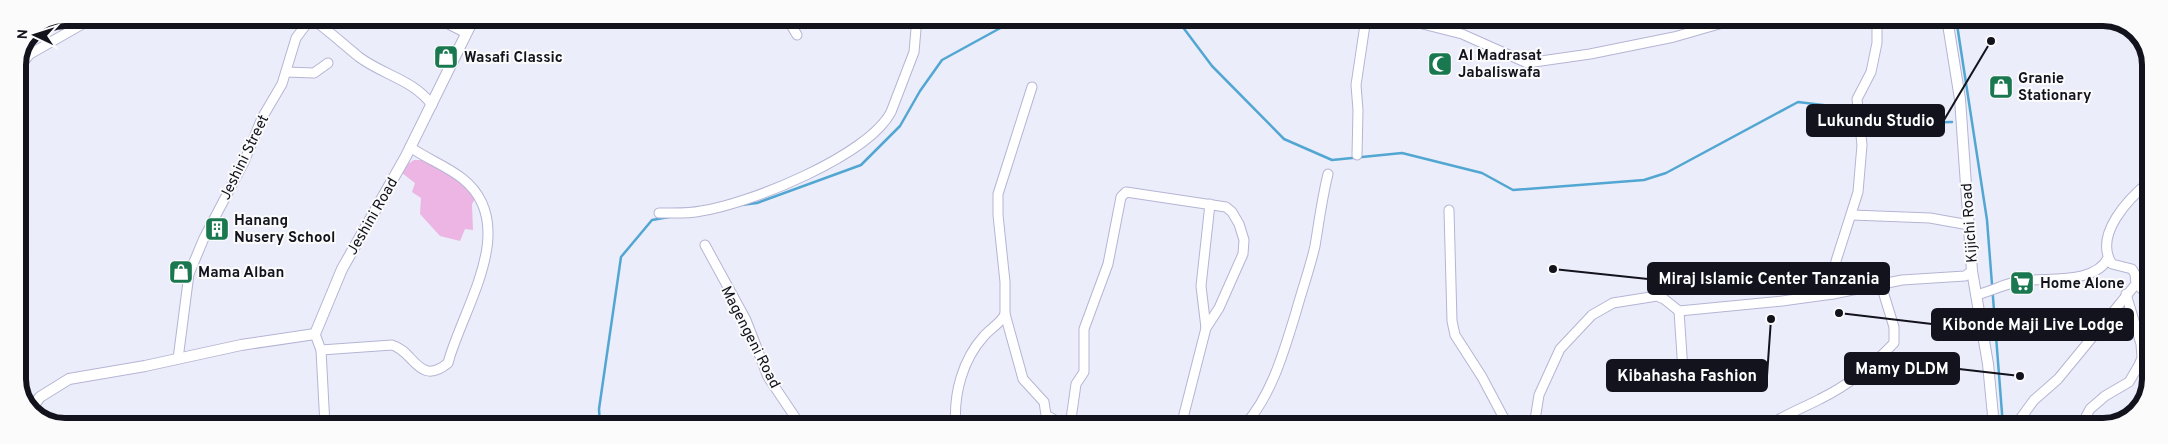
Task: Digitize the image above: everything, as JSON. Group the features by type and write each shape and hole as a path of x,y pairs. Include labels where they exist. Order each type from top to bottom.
{"street":[{"path":"27,57 80,26"},
{"name":"Jeshini Street","path":"178,359 190,274 204,238 244,162 262,118 280,88 296,38 305,26"},
{"path":"322,26 360,57 397,80 410,83 432,105"},
{"path":"452,26 466,33"},
{"name":"Jeshini Road","path":"315,334 342,269 410,147 470,26"},
{"path":"792,26 797,35"},
{"path":"659,213 700,212 732,204 816,169 856,147 891,112 914,52 916,26"},
{"path":"1357,155 1358,110 1356,85 1365,26"},
{"path":"1430,26 1462,34 1527,63 1590,54 1674,37 1712,26"},
{"path":"1833,294 1836,262 1858,192 1862,158 1861,124 1857,99 1871,72 1877,43 1877,26"},
{"name":"Kijichi Road","path":"1948,26 1960,99 1972,271 1988,364 1993,418"},
{"path":"286,72 314,73 328,63"},
{"path":"1032,87 998,194 999,224 1006,282 1005,314 1024,382 1044,402 1046,415 1051,418"},
{"path":"321,350 392,345 399,348 417,367 423,370 438,370 448,363 487,254 489,228 483,205 463,179 410,147"},
{"path":"1250,418 1275,375 1287,344 1314,248 1322,197 1328,174"},
{"path":"1976,295 2016,282 2082,276 2096,272 2103,267 2108,258 2110,231 2118,212 2142,189"},
{"path":"1071,418 1076,384 1084,372 1084,329 1108,264 1122,194 1135,193 1226,207 1232,212 1239,224 1244,249 1242,260 1206,328 1183,418"},
{"path":"1206,328 1202,286 1210,204"},
{"path":"1450,210 1452,320 1454,335 1482,377 1504,418"},
{"path":"1852,215 1930,218 1969,225"},
{"name":"Magengeni Road","path":"705,246 746,320 768,376 796,418"},
{"path":"2108,258 2112,264 2132,269 2135,274 2136,284 2142,289"},
{"path":"1679,311 1833,294 1902,280 1965,276 1972,271"},
{"path":"2021,418 2034,400 2058,379 2136,284"},
{"path":"1779,418 1788,412 1820,399 1853,378 1894,343 1894,327 1881,285"},
{"path":"2085,418 2090,409 2105,396 2129,382 2142,358 2126,294"},
{"path":"1535,418 1539,395 1560,349 1592,315 1613,303 1657,296 1664,298 1679,311 1683,371 1686,376 1690,378 1701,377 1729,366"},
{"path":"957,418 958,395 966,360 975,346 1005,314"},
{"path":"35,403 40,397 69,379 178,359 240,345 315,334 321,350 325,418"}],"shaded area":[{"path":"414,160 426,160 458,176 475,199 472,204 473,230 465,229 460,241 440,236 420,214 421,198 412,192 415,183 402,173 408,164"}],"waterway":[{"path":"741,205 757,203 861,165 900,126 920,91 942,60 1004,26"},
{"path":"1182,26 1212,66 1284,139 1332,160 1402,153 1482,173 1513,190 1644,180 1666,173 1798,102 1856,109"},
{"path":"1957,26 1987,220 2002,418"},
{"path":"1861,115 1870,124 1952,122"},
{"path":"600,418 599,409 621,257 652,220 669,217"}],"place":[{"name":"Lukundu Studio","path":"1991,41"},
{"name":"Wasafi Classic","path":"446,57"},
{"name":"Al Madrasat Jabaliswafa","path":"1440,64"},
{"name":"Granie Stationary","path":"2001,87"},
{"name":"Hanang Nusery School","path":"217,229"},
{"name":"Miraj Islamic Center Tanzania","path":"1553,269"},
{"name":"Mama Alban","path":"181,272"},
{"name":"Home Alone","path":"2022,283"},
{"name":"Kibonde Maji Live Lodge","path":"1839,313"},
{"name":"Kibahasha Fashion","path":"1771,319"},
{"name":"Mamy DLDM","path":"2020,376"}]}
